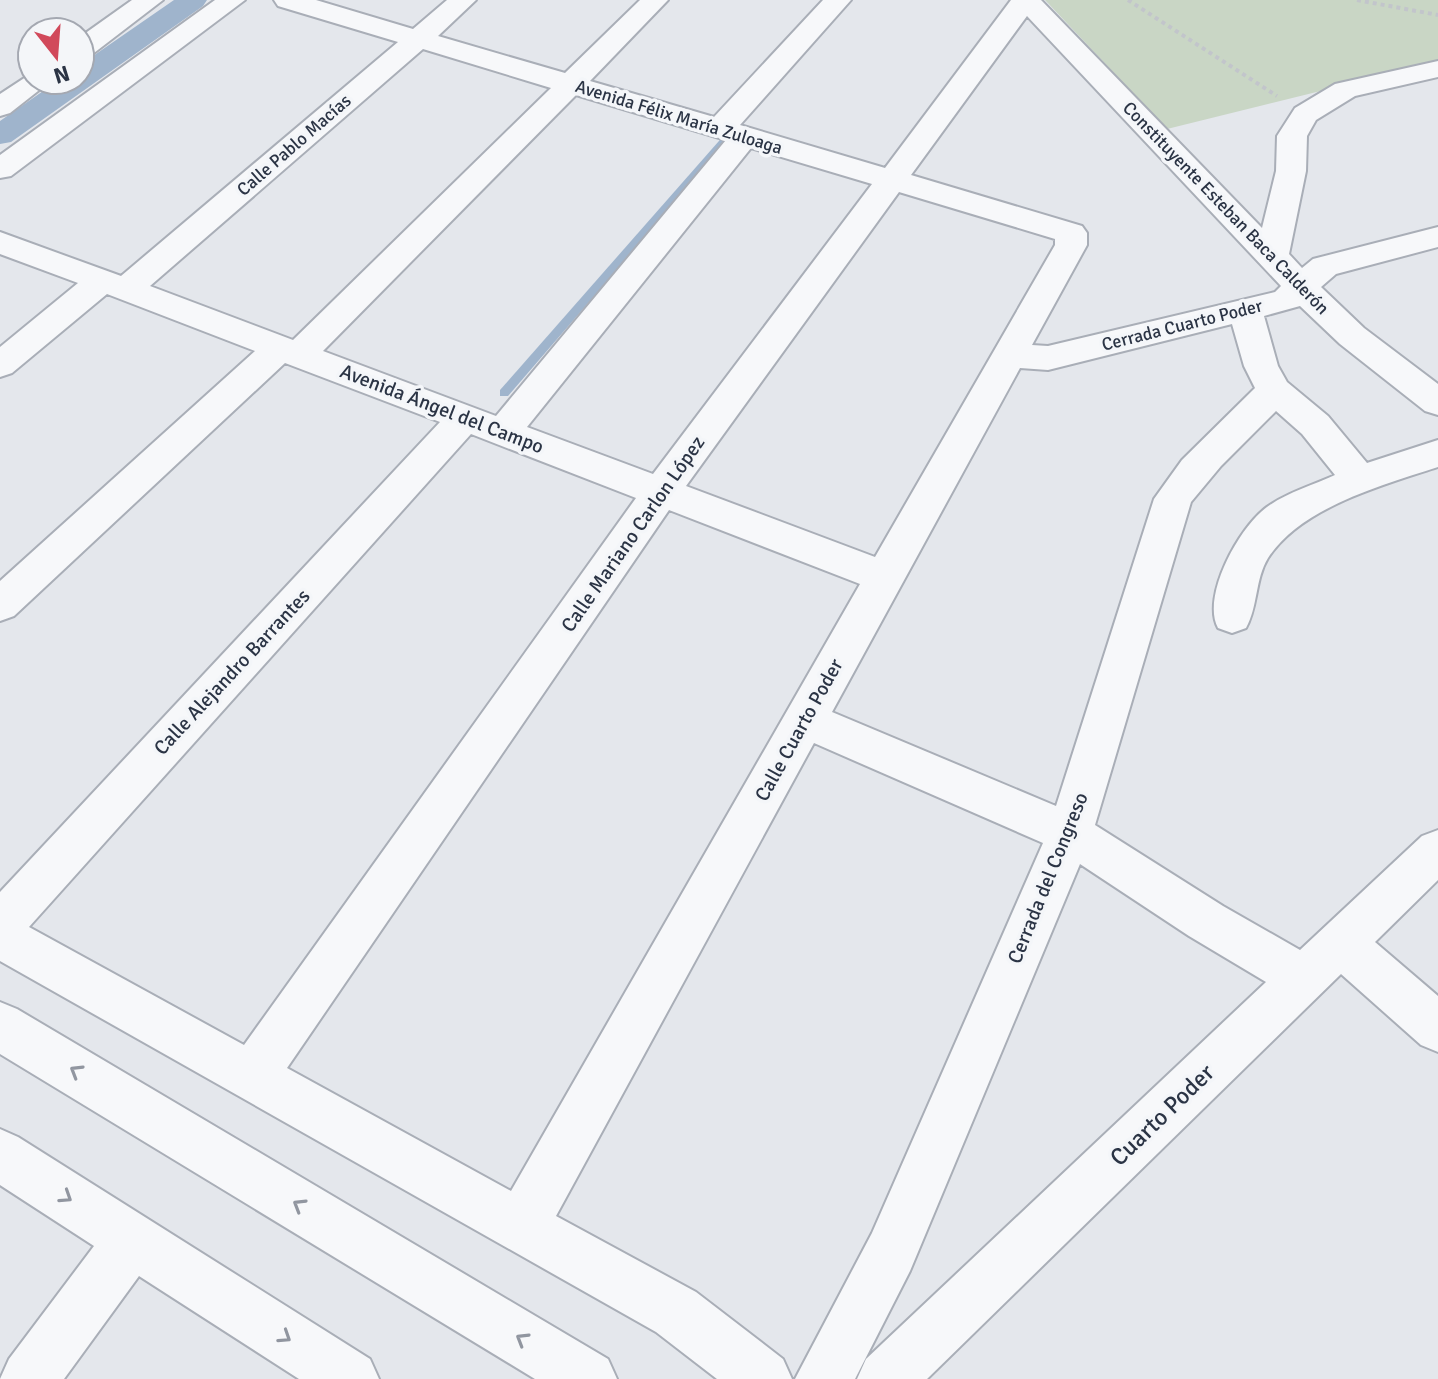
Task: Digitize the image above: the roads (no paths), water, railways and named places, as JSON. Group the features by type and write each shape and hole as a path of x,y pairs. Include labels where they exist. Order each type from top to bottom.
{"street":[{"path":"96,39 150,0"},
{"path":"0,169 232,0"},
{"name":"Avenida Félix María Zuloaga","path":"287,0 1071,233"},
{"name":"Calle Pablo Macías","path":"0,365 114,285 463,0"},
{"path":"0,605 290,352 655,0"},
{"name":"Calle Alejandro Barrantes","path":"0,925 484,425 732,132 838,0"},
{"name":"Calle Mariano Carlon López","path":"252,1076 661,492 1025,0"},
{"name":"Constituyente Esteban Baca Calderón","path":"1025,0 1301,287 1352,336 1438,402"},
{"path":"1272,256 1291,171 1292,136 1305,114 1345,90 1438,69"},
{"name":"Calle Cuarto Poder","path":"521,1226 1071,245 1071,233"},
{"name":"Cerrada Cuarto Poder","path":"1007,356 1048,358 1286,300 1325,266 1438,237"},
{"name":"Avenida Ángel del Campo","path":"0,242 885,577"},
{"path":"1245,309 1261,366 1274,390 1315,425 1359,479"},
{"name":"Cerrada del Congreso","path":"824,1379 891,1252 1070,833 1173,499 1201,461 1248,420 1274,390"},
{"path":"1232,617 1249,554 1279,518 1359,479 1438,453"},
{"path":"805,720 1070,833 1206,921 1306,979"},
{"name":"Cuarto Poder","path":"886,1379 1438,850"},
{"path":"0,936 676,1312 763,1379"},
{"path":"1342,944 1438,1028"},
{"path":"0,1026 588,1379"},
{"path":"0,1155 350,1379"},
{"path":"29,1379 132,1240"}],"waterway":[{"path":"96,68 193,0"},
{"path":"0,135 56,96"},
{"path":"504,393 736,127"}]}
